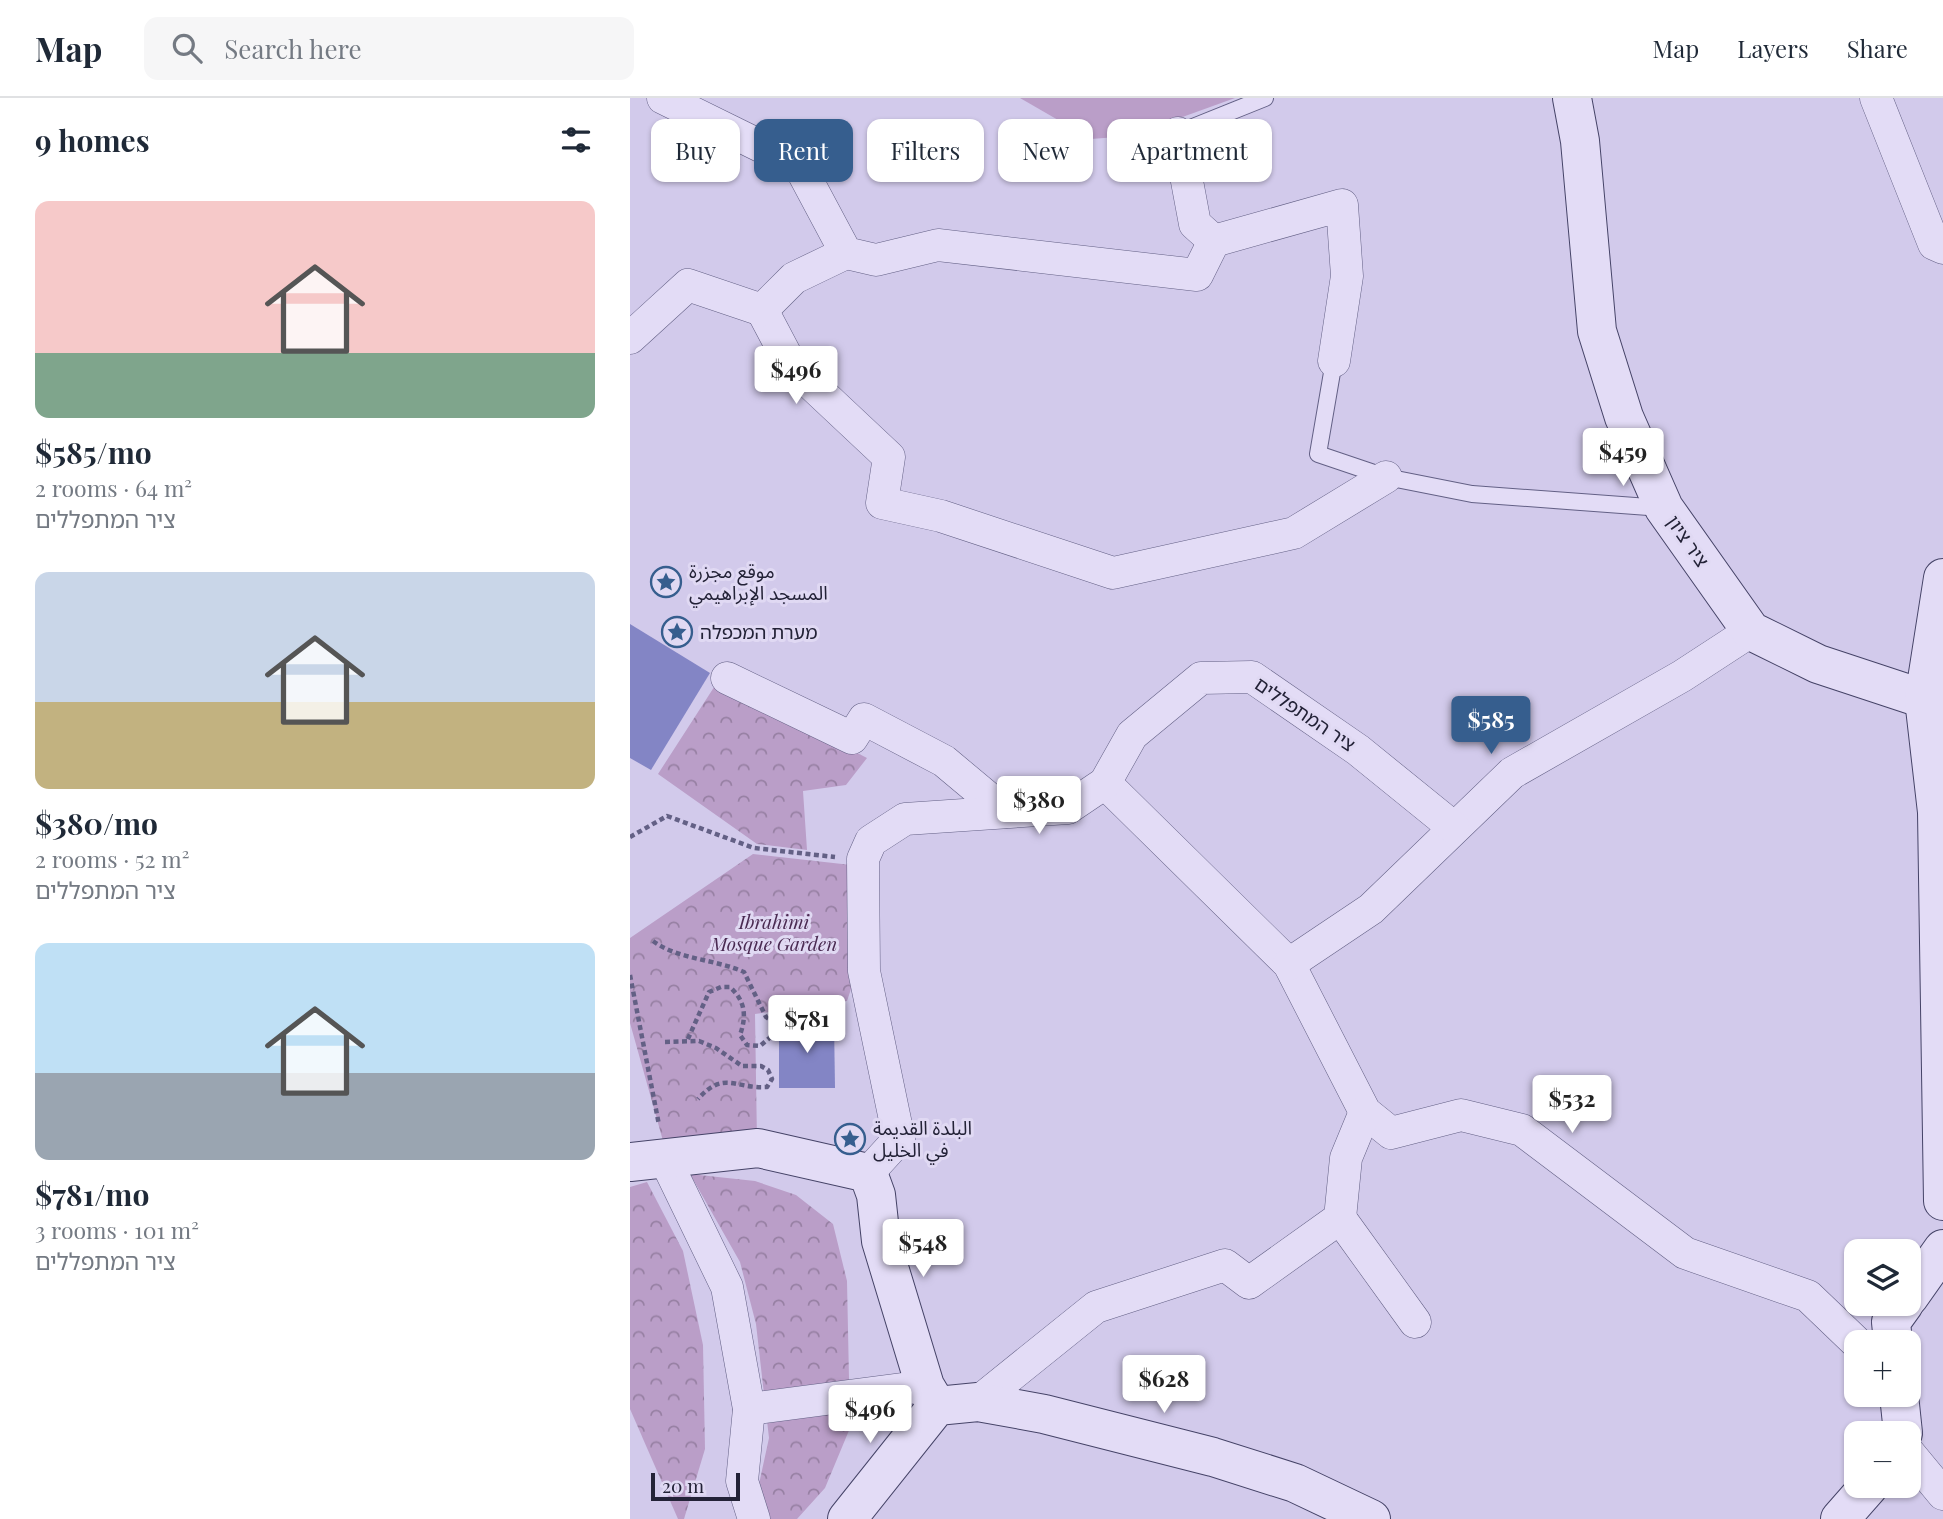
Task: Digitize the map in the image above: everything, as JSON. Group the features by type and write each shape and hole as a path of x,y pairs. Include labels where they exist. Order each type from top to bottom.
{"street":[{"path":"663,98 799,165 846,253"},
{"name":"ציר ציון","path":"1573,98 1580,141 1597,331 1624,417 1664,508 1751,631 1818,664 1934,695"},
{"path":"1876,98 1934,244 1943,248"},
{"path":"1187,182 1195,224 1213,241"},
{"path":"761,310 794,278 846,253 876,260 938,245 1196,275 1213,241 1342,205 1348,276 1334,361"},
{"path":"630,338 688,285 761,310 791,365 889,457 882,503 941,516 1112,573 1294,533 1385,477"},
{"path":"1943,578 1934,695 1943,1201"},
{"path":"1289,964 1371,909 1512,773 1682,676 1751,631"},
{"name":"ציר המתפללים","path":"863,859 872,841 905,819 1068,808 1105,783 1132,736 1201,678 1252,677 1358,750 1453,827"},
{"path":"727,678 852,738 864,719 944,761 1005,812"},
{"path":"1105,783 1289,964 1364,1112 1391,1133 1461,1115 1522,1129 1685,1252 1808,1296 1844,1331"},
{"path":"863,859 864,971 899,1139 868,1173"},
{"path":"1364,1112 1346,1158 1340,1218 1415,1322"},
{"path":"754,1519 741,1481 749,1409 727,1287 647,1159 758,1148 868,1173"},
{"path":"868,1173 876,1195 881,1241 931,1396"},
{"path":"978,1402 1096,1307 1225,1265 1249,1283 1340,1218"},
{"path":"1892,1322 1943,1249"},
{"path":"847,1519 931,1396"},
{"path":"749,1409 931,1396 978,1402 1044,1414 1242,1466 1318,1493 1371,1519"},
{"path":"1921,1467 1943,1494"},
{"path":"1840,1519 1859,1498"}],"lane":[{"path":"1213,119 1265,98"},
{"path":"1334,361 1318,454 1385,477 1472,494 1664,508"}],"path":[{"path":"630,836 667,816 754,848 863,859"},
{"path":"653,941 678,954 703,958 744,972 766,1017 772,1021 773,1035 760,1046 747,1045 740,1035 744,1023 740,997 730,987 721,986 709,992 687,1041"},
{"path":"630,975 652,1087"},
{"path":"665,1042 699,1041 716,1048 742,1066 761,1066 768,1070 772,1079 767,1087 748,1088 724,1080 711,1084 698,1099"}],"green space":[{"path":"1020,98 1235,98 1177,119 1107,119 1107,138 1093,139 1093,119 1056,119"},
{"path":"718,681 867,758 846,785 803,791 807,850 757,844 658,774"},
{"name":"Ibrahimi Mosque Garden","path":"753,854 860,866 856,974 847,1001 755,1014 757,1142 665,1148 630,1023 630,938"},
{"path":"690,1174 755,1181 796,1195 833,1224 847,1281 850,1428 825,1488 797,1519 761,1519 754,1507 769,1438 756,1324 740,1262"},
{"path":"647,1182 683,1251 703,1345 705,1449 684,1519 678,1519 630,1409 630,1187"}],"building":[{"path":"630,624 710,673 651,770 630,758"},
{"path":"779,1022 834,1022 835,1088 779,1088"}],"place":[{"name":"موقع مجزرة المسجد الإبراهيمي","path":"666,582"},
{"name":"מערת המכפלה","path":"677,632"},
{"name":"البلدة القديمة في الخليل","path":"850,1139"}]}
